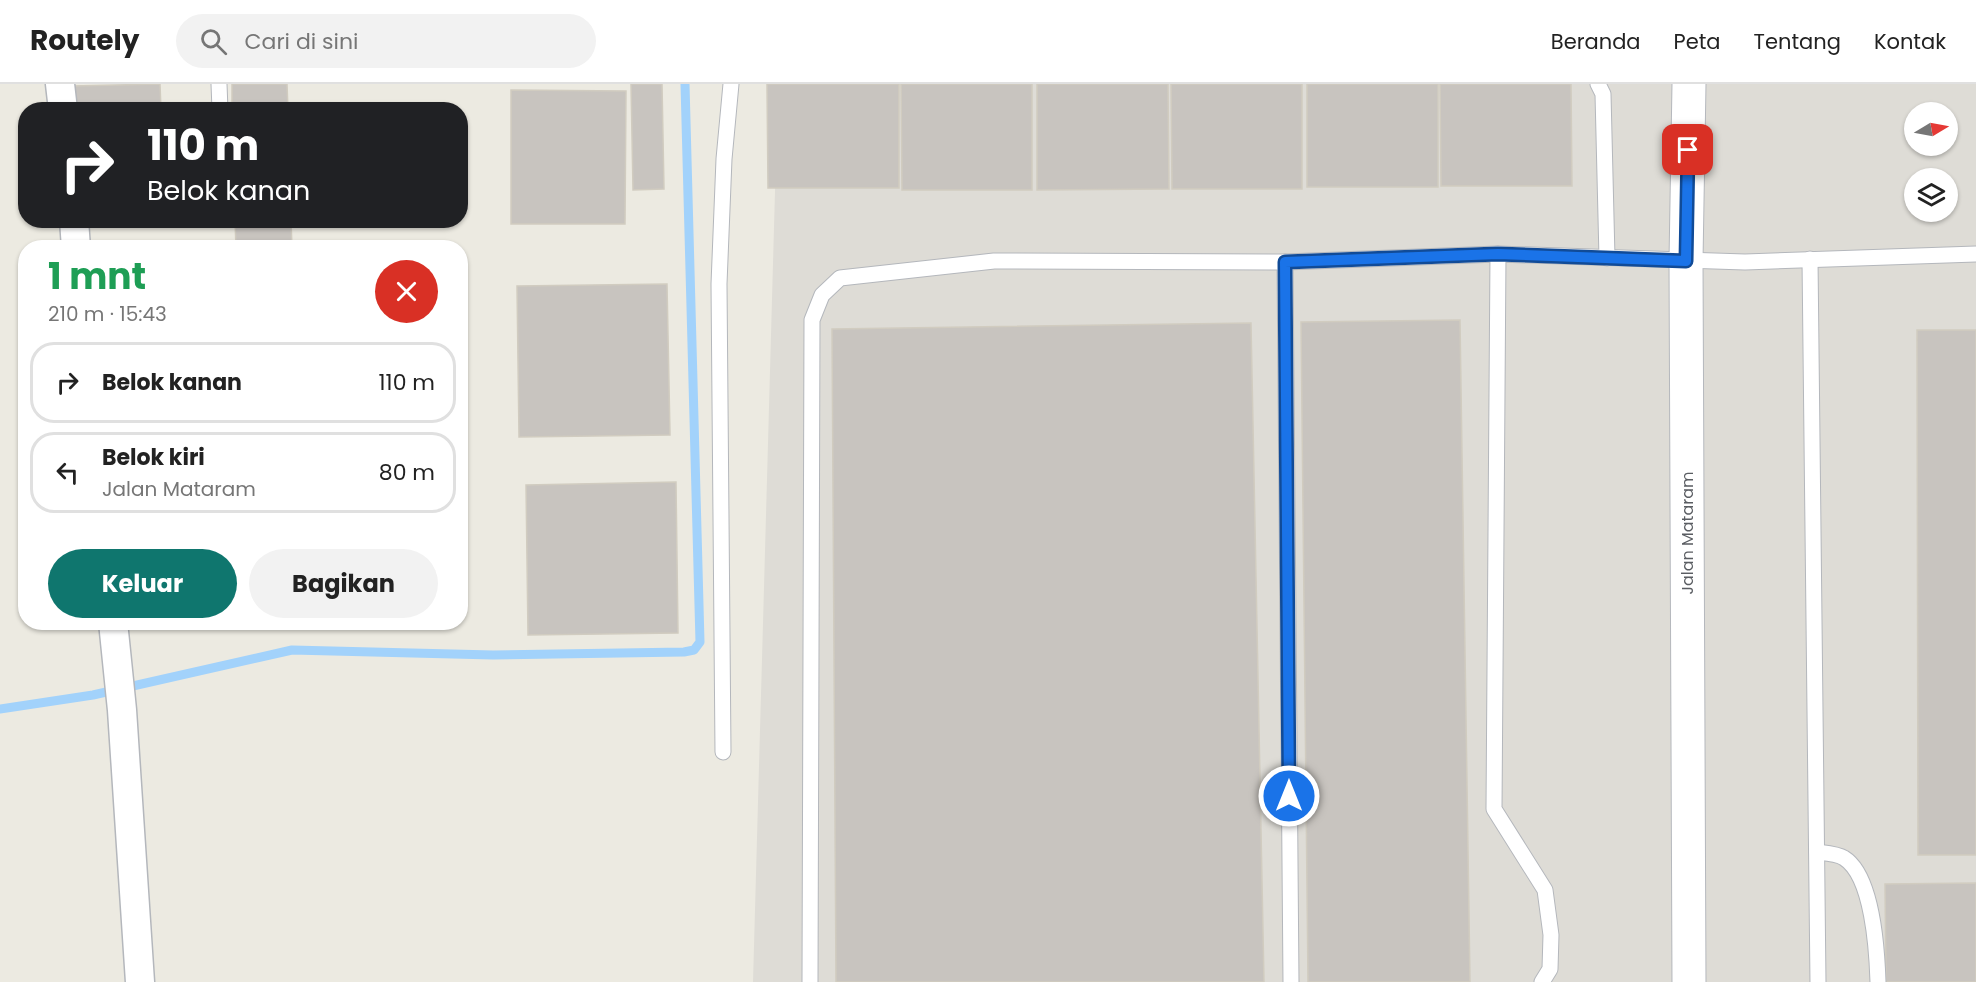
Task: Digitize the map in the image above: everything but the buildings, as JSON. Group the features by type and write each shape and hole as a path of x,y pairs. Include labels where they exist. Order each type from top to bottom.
{"main road":[{"name":"Jalan Mataram","path":"1689,84 1686,261 1689,982"}],"street":[{"path":"60,84 62,102"},
{"path":"114,630 122,710 140,982"}],"lane":[{"path":"219,84 220,102"},
{"path":"723,752 719,284 724,159 731,84"},
{"path":"1598,84 1603,94 1606,258"},
{"path":"1498,254 1494,809 1545,890 1551,935 1550,969 1542,982"},
{"path":"810,982 812,320 822,296 840,278 994,261 1259,260 1285,262 1498,254 1745,262 1976,254"},
{"path":"1810,259 1818,982"},
{"path":"1285,262 1291,982"},
{"path":"1817,852 1844,857 1861,879 1866,891 1877,946 1878,982"}],"shaded area":[{"path":"778,84 1976,84 1976,982 753,982"}],"waterway":[{"path":"0,709 93,695 292,650 493,655 694,650 700,642 685,84"}],"route":[{"path":"1289,796 1285,262 1498,254 1686,261 1688,150"}]}
